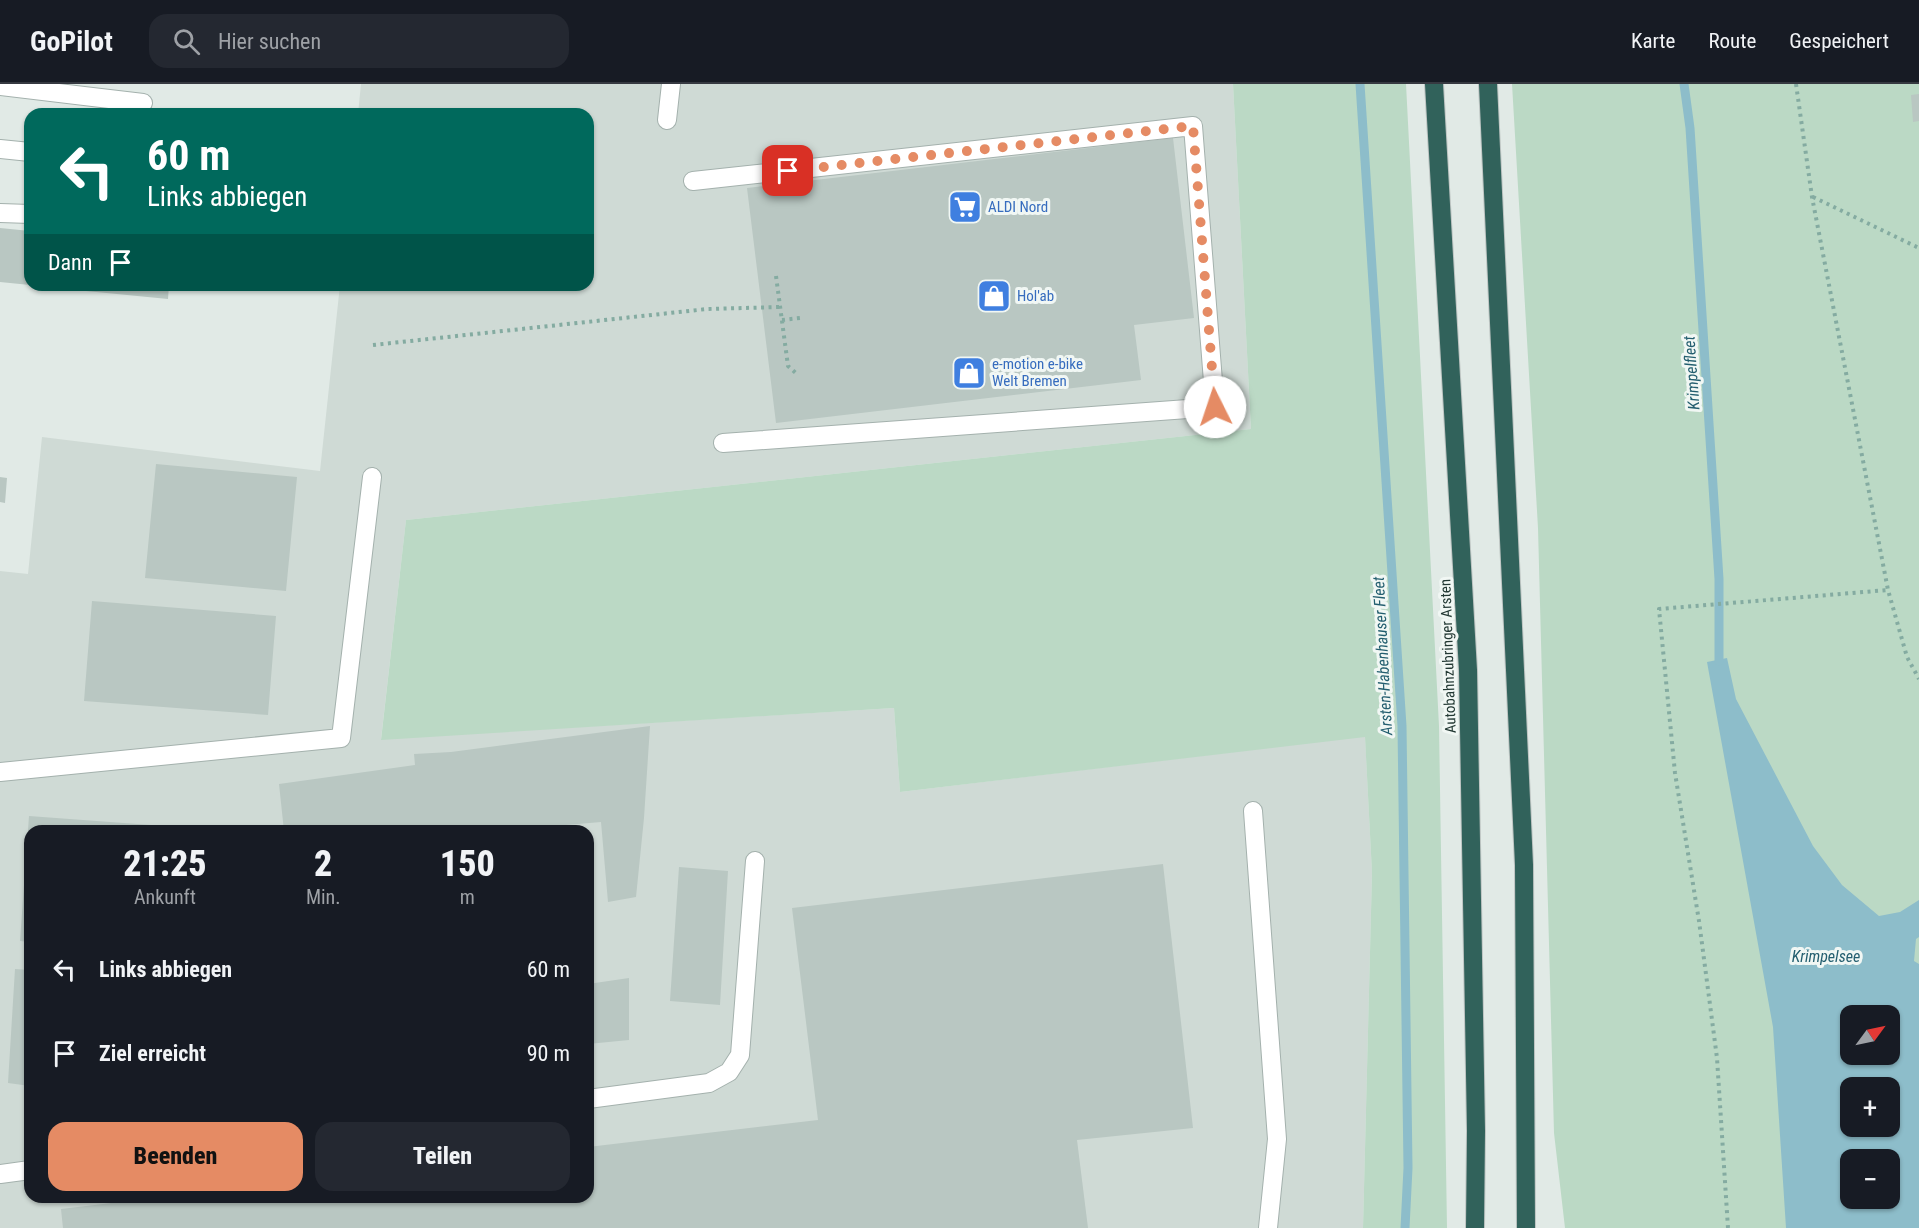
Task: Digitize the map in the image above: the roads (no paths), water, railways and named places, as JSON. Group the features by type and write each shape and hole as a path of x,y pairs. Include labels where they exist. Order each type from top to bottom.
{"highway":[{"name":"Autobahnzubringer Arsten","path":"1434,84 1468,670 1476,1131 1475,1228"},
{"path":"1488,84 1524,865 1526,1228"}],"lane":[{"path":"667,120 670,84"},
{"path":"0,87 143,103"},
{"path":"693,182 1193,126 1215,407 723,443"},
{"path":"0,149 24,151"},
{"path":"0,213 24,214"},
{"path":"0,772 341,738 372,477"},
{"path":"1252,811 1277,1139 1268,1228"},
{"path":"594,1098 709,1083 729,1072 740,1055 755,861"},
{"path":"0,1174 24,1171"}],"water":[{"name":"Krimpelsee","path":"1727,658 1736,699 1813,846 1842,885 1879,916 1900,912 1919,900 1919,937 1916,939 1914,961 1919,964 1919,1228 1786,1228 1773,1027 1707,662"}],"waterway":[{"name":"Arsten-Habenhauser Fleet","path":"1360,84 1402,726 1408,1168 1405,1228"},
{"name":"Krimpelfleet","path":"1684,84 1690,128 1719,579 1719,661"}],"place":[{"name":"ALDI Nord","path":"965,207"},
{"name":"Hol'ab","path":"994,296"},
{"name":"e-motion e-bike Welt Bremen","path":"969,373"}]}
